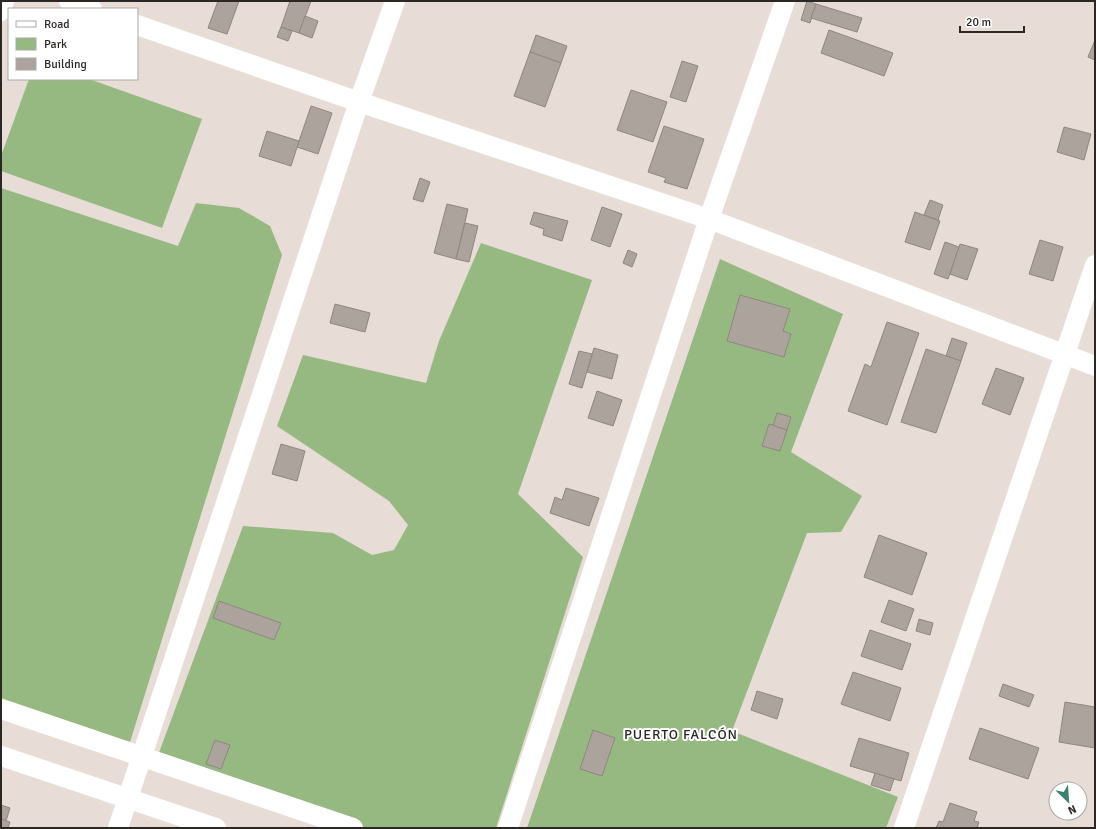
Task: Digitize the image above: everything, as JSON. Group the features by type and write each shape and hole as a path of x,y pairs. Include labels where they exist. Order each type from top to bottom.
{"street":[{"path":"1,10 4,1"},
{"path":"69,1 89,8"},
{"path":"118,828 359,102 395,1"},
{"path":"508,828 709,218 785,1"},
{"path":"138,25 359,102 709,218 1095,366"},
{"path":"904,828 1095,265"},
{"path":"1,709 353,828"},
{"path":"1,756 216,828"}],"green space":[{"path":"29,80 92,80 202,119 162,228 1,171 1,156"},
{"path":"1,188 178,246 196,203 239,208 270,226 282,255 130,742 1,698"},
{"path":"481,243 592,280 518,494 583,557 496,828 362,828 157,758 243,526 333,533 372,555 394,550 408,525 389,501 277,426 303,355 426,383 439,341"},
{"path":"720,259 843,314 791,452 862,496 841,532 807,533 732,731 898,797 886,828 527,828"}],"building":[{"path":"218,1 239,1 227,34 208,28"},
{"path":"290,1 311,1 299,33 281,27"},
{"path":"807,1 816,4 810,23 801,20"},
{"path":"816,4 862,18 857,32 811,18"},
{"path":"305,16 318,21 312,38 299,33"},
{"path":"281,27 292,31 288,41 277,37"},
{"path":"829,30 893,53 884,76 821,53"},
{"path":"536,35 567,46 561,63 530,52"},
{"path":"1095,40 1095,60 1088,57"},
{"path":"530,52 561,63 545,107 514,96"},
{"path":"682,61 698,66 686,102 670,97"},
{"path":"631,90 667,102 653,142 617,130"},
{"path":"311,106 332,113 318,154 297,147"},
{"path":"664,126 704,139 687,189 664,182 666,178 648,172"},
{"path":"1064,127 1091,134 1084,160 1057,152"},
{"path":"267,131 299,141 291,166 259,156"},
{"path":"420,178 430,182 423,202 413,199"},
{"path":"930,200 943,205 938,220 924,215"},
{"path":"447,204 468,209 456,259 434,253"},
{"path":"602,207 622,214 610,247 591,240"},
{"path":"534,212 568,221 562,241 543,235 544,229 530,224"},
{"path":"915,212 940,221 930,250 905,242"},
{"path":"465,223 478,226 469,262 456,259"},
{"path":"1040,240 1063,247 1053,281 1029,274"},
{"path":"945,242 959,247 948,279 934,274"},
{"path":"960,244 978,249 967,280 950,274"},
{"path":"628,250 637,254 632,267 623,263"},
{"path":"740,295 790,309 783,331 791,334 784,357 727,341"},
{"path":"335,304 370,313 365,332 330,323"},
{"path":"887,322 919,333 887,425 848,411 865,364 871,367"},
{"path":"952,338 967,343 961,361 946,356"},
{"path":"594,348 618,355 612,379 587,372"},
{"path":"926,349 961,361 936,433 901,422"},
{"path":"579,351 592,354 582,388 569,384"},
{"path":"996,368 1024,378 1010,415 982,404"},
{"path":"597,391 622,400 613,426 588,418"},
{"path":"777,413 791,417 787,430 773,426"},
{"path":"769,424 787,430 780,451 762,446"},
{"path":"281,444 305,451 297,481 272,474"},
{"path":"566,488 599,498 589,526 550,513 555,497 562,500"},
{"path":"879,535 927,553 912,595 864,577"},
{"path":"889,600 914,609 906,631 881,622"},
{"path":"219,601 281,623 274,640 213,618"},
{"path":"919,619 933,623 930,635 916,631"},
{"path":"870,630 911,644 902,670 861,656"},
{"path":"853,672 901,688 890,721 841,704"},
{"path":"1003,684 1034,695 1029,707 999,696"},
{"path":"757,691 783,699 777,719 751,710"},
{"path":"1065,702 1095,707 1095,748 1059,742"},
{"path":"980,728 1039,748 1028,779 969,759"},
{"path":"593,730 615,738 602,776 580,769"},
{"path":"859,738 909,753 901,781 850,766"},
{"path":"215,740 230,745 221,769 206,764"},
{"path":"875,773 894,779 890,791 871,785"},
{"path":"950,803 977,812 974,821 979,822 977,828 936,828 939,821 943,822"},
{"path":"1,805 10,808 6,821 1,819"},
{"path":"1,819 10,822 8,828 1,828"}],"district":[{"name":"PUERTO FALCÓN","path":"681,734"}]}
